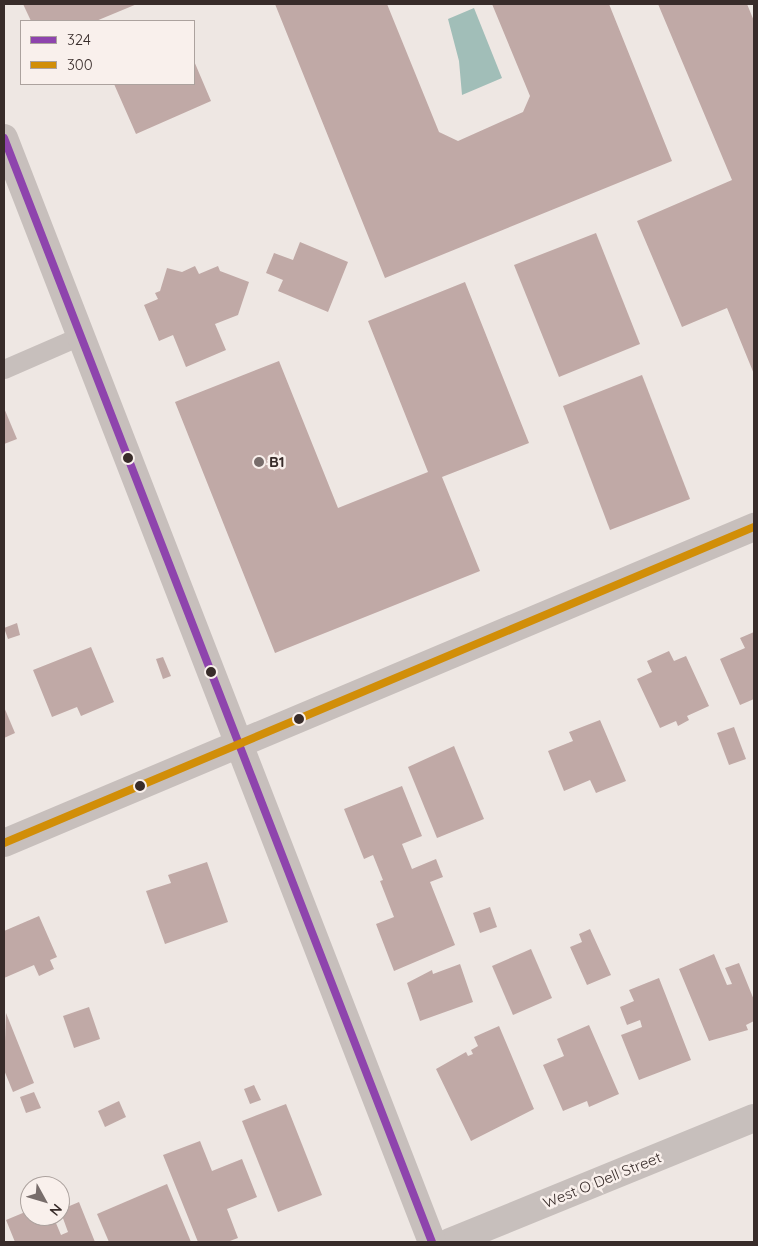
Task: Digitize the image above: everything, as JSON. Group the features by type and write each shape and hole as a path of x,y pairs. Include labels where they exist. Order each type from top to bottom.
{"street":[{"path":"4,138 432,1242"},
{"path":"4,843 754,527"},
{"name":"West O Dell Street","path":"450,1242 754,1118"}],"lane":[{"path":"4,369 80,336"}],"water":[{"path":"474,8 502,78 462,95 459,61 448,19"}],"building":[{"path":"23,4 137,4 98,20 31,20"},
{"path":"275,4 387,4 439,132 458,141 523,112 530,96 492,4 609,4 672,161 385,278"},
{"path":"658,4 747,4 754,21 754,374 727,308 682,327 637,221 732,180"},
{"path":"195,63 211,101 136,134 114,85 195,85"},
{"path":"596,233 640,344 559,377 514,265"},
{"path":"300,242 348,262 328,312 278,291 283,280 266,273 274,253 293,260"},
{"path":"195,266 199,274 218,266 220,271 249,282 238,315 215,324 226,350 186,367 173,335 159,341 144,305 158,299 155,293 160,291 167,268 182,272"},
{"name":"B1","path":"465,282 529,443 442,477 480,571 275,653 175,402 279,361 338,508 428,472 368,321"},
{"path":"642,375 690,499 610,530 563,406"},
{"path":"4,408 17,439 4,444"},
{"path":"17,623 20,635 8,639 4,628"},
{"path":"754,632 754,699 740,705 720,659 745,648 740,638"},
{"path":"91,647 114,702 81,716 77,707 52,717 33,670"},
{"path":"669,651 674,661 686,656 709,706 687,716 689,720 678,726 676,721 660,728 637,679 652,672 647,661"},
{"path":"163,657 171,676 163,679 156,659"},
{"path":"4,707 15,733 4,738"},
{"path":"600,720 626,781 596,793 590,780 564,791 548,751 573,741 569,732"},
{"path":"734,727 746,759 729,765 717,733"},
{"path":"454,746 484,819 437,838 408,767"},
{"path":"402,786 422,836 402,844 412,869 436,859 443,877 430,882 455,945 394,971 376,924 394,917 380,881 383,880 373,855 364,859 344,809"},
{"path":"207,862 228,922 165,944 146,891 171,883 168,875"},
{"path":"490,907 497,927 480,933 473,913"},
{"path":"39,916 57,957 50,960 54,969 39,976 34,965 4,978 4,931"},
{"path":"590,929 611,975 587,985 570,947 582,942 579,934"},
{"path":"531,949 552,998 513,1015 492,966"},
{"path":"714,954 727,985 732,984 725,968 739,963 754,1000 754,1021 746,1025 748,1030 709,1041 679,969"},
{"path":"460,964 473,1002 420,1021 407,983 432,970 433,974"},
{"path":"659,978 691,1060 639,1080 621,1035 642,1027 640,1020 627,1025 620,1007 634,1001 629,990"},
{"path":"89,1007 100,1039 74,1048 63,1016"},
{"path":"6,1013 34,1083 13,1092 4,1070"},
{"path":"589,1025 619,1094 589,1107 587,1101 563,1111 543,1065 564,1056 557,1039"},
{"path":"499,1026 534,1109 471,1141 436,1069 466,1052 468,1056 473,1054 471,1050 478,1046 474,1037"},
{"path":"254,1085 261,1100 250,1104 244,1089"},
{"path":"34,1092 41,1108 26,1113 20,1097"},
{"path":"119,1101 126,1117 105,1127 98,1111"},
{"path":"286,1104 322,1195 278,1212 242,1121"},
{"path":"200,1141 212,1171 242,1159 257,1197 227,1209 238,1238 227,1242 198,1242 163,1155"},
{"path":"167,1184 191,1242 109,1242 97,1214"},
{"path":"79,1202 95,1242 15,1242 6,1220 20,1214 20,1226 57,1226 61,1235 68,1232 66,1226 70,1226 70,1206"}],"transit line":[{"name":"324","path":"4,138 432,1242"},
{"name":"300","path":"4,843 754,527"}],"place":[{"name":"B1","path":"259,462"}]}
